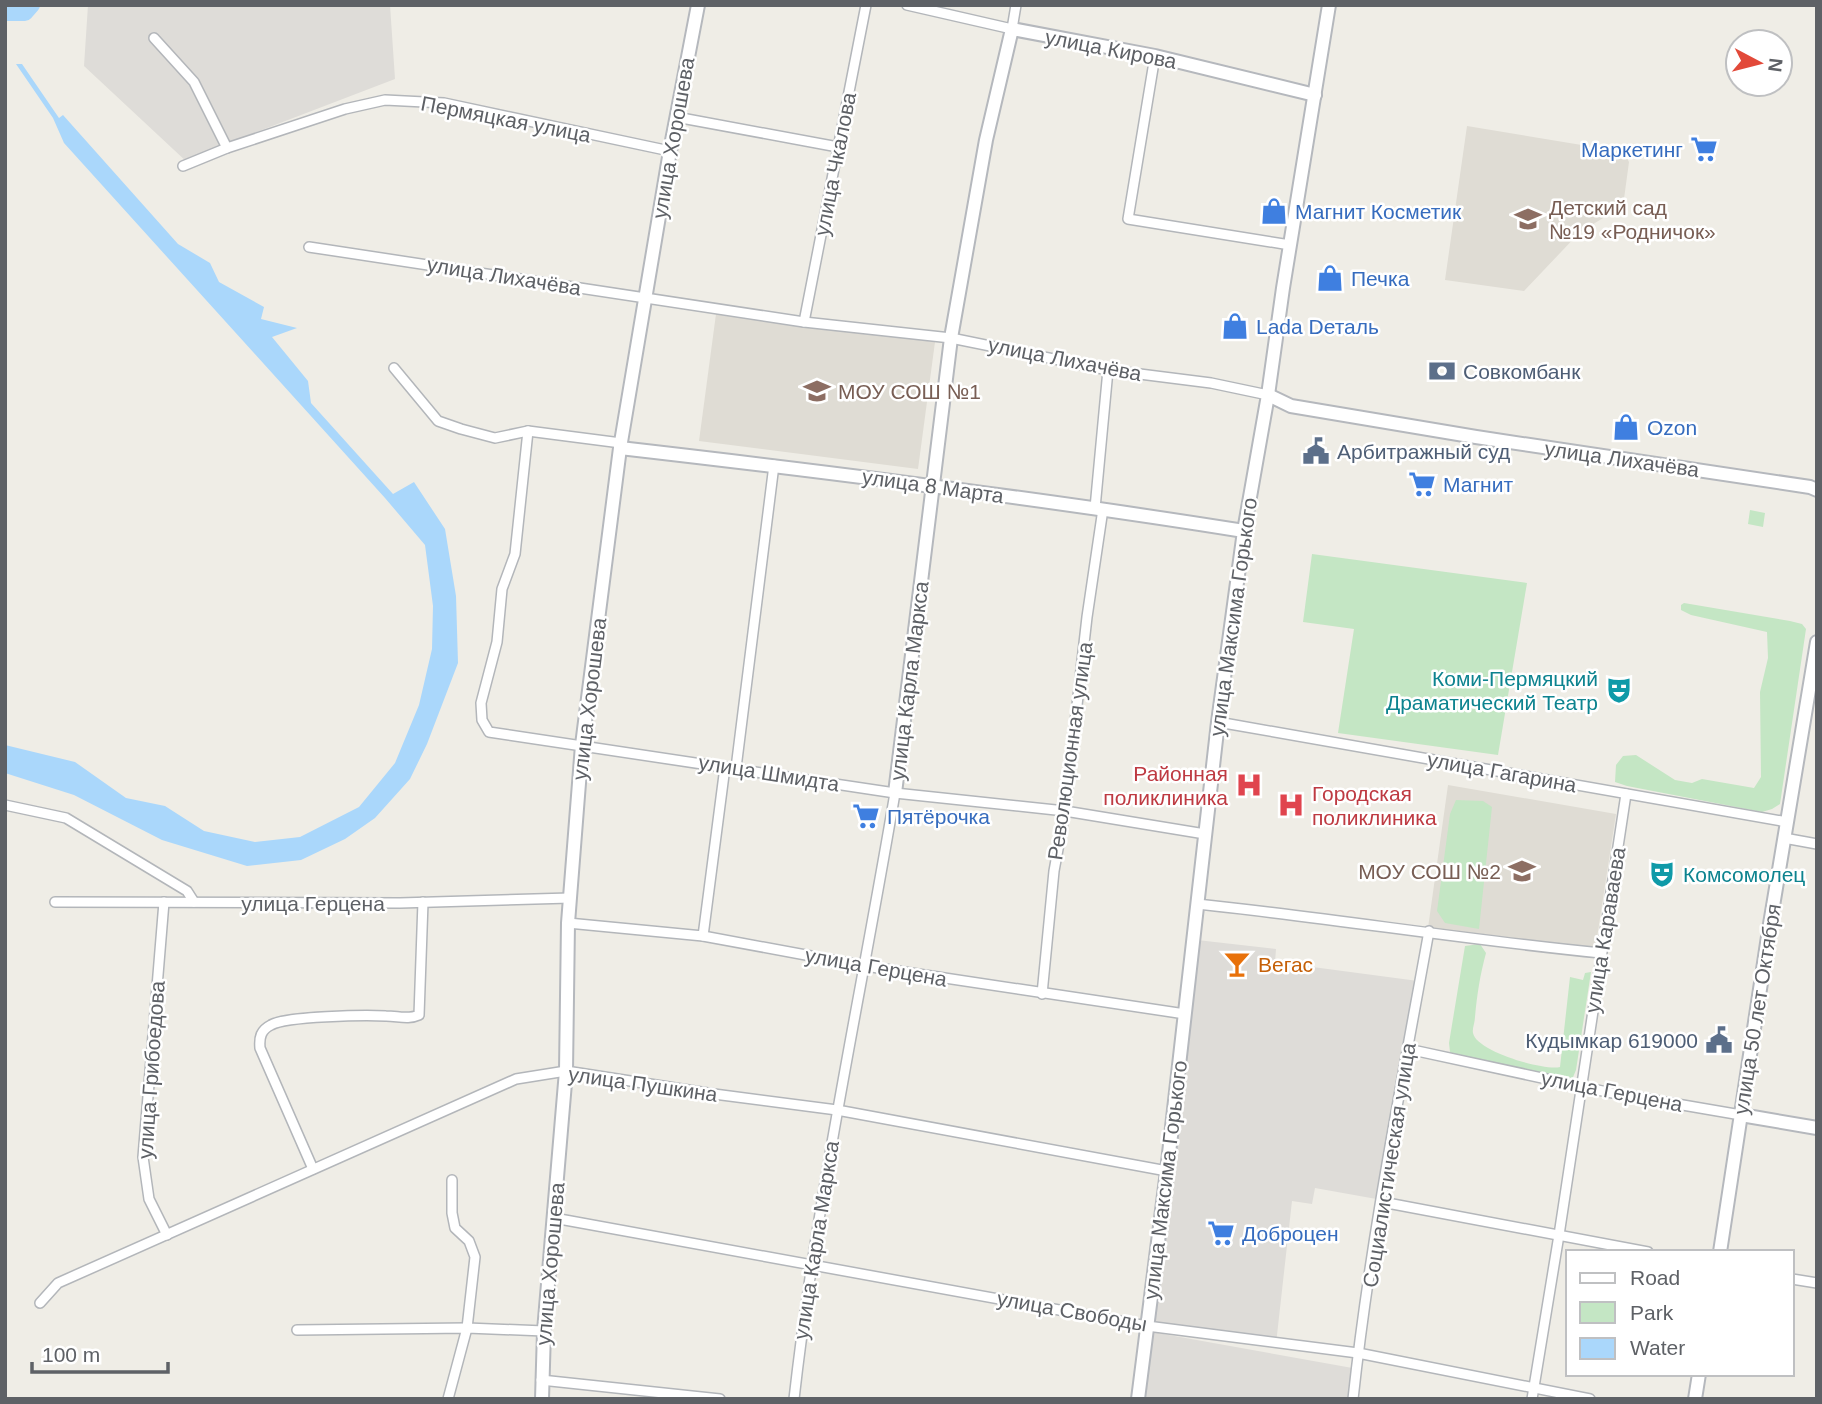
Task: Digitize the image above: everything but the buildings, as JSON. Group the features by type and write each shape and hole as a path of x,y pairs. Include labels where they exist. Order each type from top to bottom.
{"street":[{"name":"улица Хорошева","path":"542,1399 544,1331 566,1071 568,923 582,745 621,445 670,151 698,5"},
{"name":"улица Чкалова","path":"804,322 866,5"},
{"name":"улица Кирова","path":"907,5 1012,29 1155,56 1315,95"},
{"name":"улица Карла Маркса","path":"794,1399 837,1110 866,966 895,793 951,338 986,140 1016,5"},
{"name":"улица Максима Горького","path":"1138,1399 1218,722 1244,531 1268,396 1329,5"},
{"path":"154,38 194,82 227,148"},
{"path":"1155,56 1128,219 1290,245"},
{"name":"Пермяцкая улица","path":"183,166 227,148 345,109 385,100 444,103 670,151"},
{"path":"676,117 838,148"},
{"name":"улица Лихачёва","path":"309,247 804,322 951,338 1108,370 1211,383 1268,396 1292,406 1817,490"},
{"path":"394,368 438,421 495,438 528,431 621,445"},
{"name":"Революционная улица","path":"1042,994 1054,871 1065,811 1099,508 1108,370"},
{"name":"улица Шмидта","path":"528,431 515,554 502,589 497,642 481,703 482,720 489,732 895,793 1065,811 1205,834"},
{"name":"улица 8 Марта","path":"621,445 1099,508 1244,531"},
{"path":"736,768 774,466"},
{"name":"улица 50 лет Октября","path":"1720,1250 1817,642"},
{"name":"улица Гагарина","path":"1218,722 1787,822"},
{"path":"703,936 725,767"},
{"name":"улица Караваева","path":"1532,1399 1626,794"},
{"path":"5,805 66,818 187,891 194,902"},
{"path":"1784,838 1817,844"},
{"name":"улица Герцена","path":"55,902 423,902 570,898"},
{"name":"улица Грибоедова","path":"164,902 143,1157 149,1199 167,1234"},
{"path":"313,1169 260,1048 261,1033 267,1026 289,1019 384,1015 411,1019 419,1016 423,902"},
{"path":"1197,904 1601,953"},
{"name":"улица Герцена","path":"568,923 703,936 866,966 1185,1014"},
{"name":"Социалистическая улица","path":"1353,1399 1382,1202 1429,931"},
{"name":"улица Герцена","path":"1408,1049 1582,1086 1817,1128"},
{"name":"улица Пушкина","path":"40,1303 58,1283 516,1079 566,1071 837,1110 1167,1171"},
{"path":"448,1399 467,1328 475,1257 469,1241 455,1228 452,1181"},
{"path":"1382,1202 1638,1250"},
{"name":"улица Свободы","path":"554,1218 1147,1326 1358,1353 1590,1399"},
{"path":"1794,1279 1817,1283"},
{"path":"297,1330 467,1328 544,1331"},
{"path":"1695,1399 1699,1376"},
{"path":"541,1380 720,1399"}],"shaded area":[{"path":"88,5 390,5 395,79 212,149 188,163 84,66"},
{"name":"Детский сад №19 «Родничок»","path":"1467,126 1624,152 1629,162 1623,206 1580,232 1524,291 1445,280"},
{"name":"МОУ СОШ №1","path":"716,314 935,342 918,469 699,441"},
{"name":"МОУ СОШ №2","path":"1448,785 1616,814 1595,951 1428,928"},
{"path":"1197,940 1276,949 1275,962 1418,981 1382,1200 1315,1188 1312,1204 1292,1201 1276,1344 1152,1325"},
{"path":"1152,1332 1358,1369 1354,1399 1143,1399"}],"green space":[{"path":"1750,510 1765,513 1763,527 1748,524"},
{"path":"1312,554 1527,583 1498,755 1338,733 1354,629 1303,622"},
{"path":"1684,603 1790,621 1802,624 1806,629 1780,804 1772,809 1762,812 1615,782 1616,765 1623,756 1636,755 1675,780 1692,783 1702,779 1754,788 1761,777 1760,692 1768,658 1767,632 1691,615 1681,610"},
{"path":"1456,800 1483,801 1492,807 1479,929 1445,923 1437,911 1450,814"},
{"path":"1480,944 1486,953 1473,1033 1477,1040 1497,1053 1526,1063 1560,1067 1570,977 1583,980 1585,973 1591,972 1576,1070 1571,1082 1456,1058 1450,1052 1449,1043 1465,946"}],"water":[{"path":"16,64 22,64 59,118 63,115 178,244 210,263 219,282 264,307 261,319 297,328 272,337 308,381 311,403 393,494 414,482 445,529 456,596 458,663 427,744 410,779 375,818 345,839 301,860 247,866 162,840 74,795 5,773 5,745 75,762 126,798 165,806 204,831 255,842 300,837 359,807 395,763 419,705 432,649 433,606 425,545 64,143 53,118"}],"waterway":[{"path":"5,13 25,13 32,5"}],"place":[{"name":"Маркетинг","path":"1704,149"},
{"name":"Магнит Косметик","path":"1274,211"},
{"name":"Детский сад №19 «Родничок»","path":"1528,219"},
{"name":"Печка","path":"1330,278"},
{"name":"Lada Dеталь","path":"1235,326"},
{"name":"Совкомбанк","path":"1442,371"},
{"name":"МОУ СОШ №1","path":"817,391"},
{"name":"Ozon","path":"1626,427"},
{"name":"Арбитражный суд","path":"1316,451"},
{"name":"Магнит","path":"1422,484"},
{"name":"Коми-Пермяцкий Драматический Театр","path":"1619,690"},
{"name":"Районная поликлиника","path":"1249,785"},
{"name":"Городская поликлиника","path":"1291,805"},
{"name":"Пятёрочка","path":"866,816"},
{"name":"МОУ СОШ №2","path":"1522,871"},
{"name":"Комсомолец","path":"1662,874"},
{"name":"Вегас","path":"1237,964"},
{"name":"Кудымкар 619000","path":"1719,1040"},
{"name":"Доброцен","path":"1221,1233"}]}
